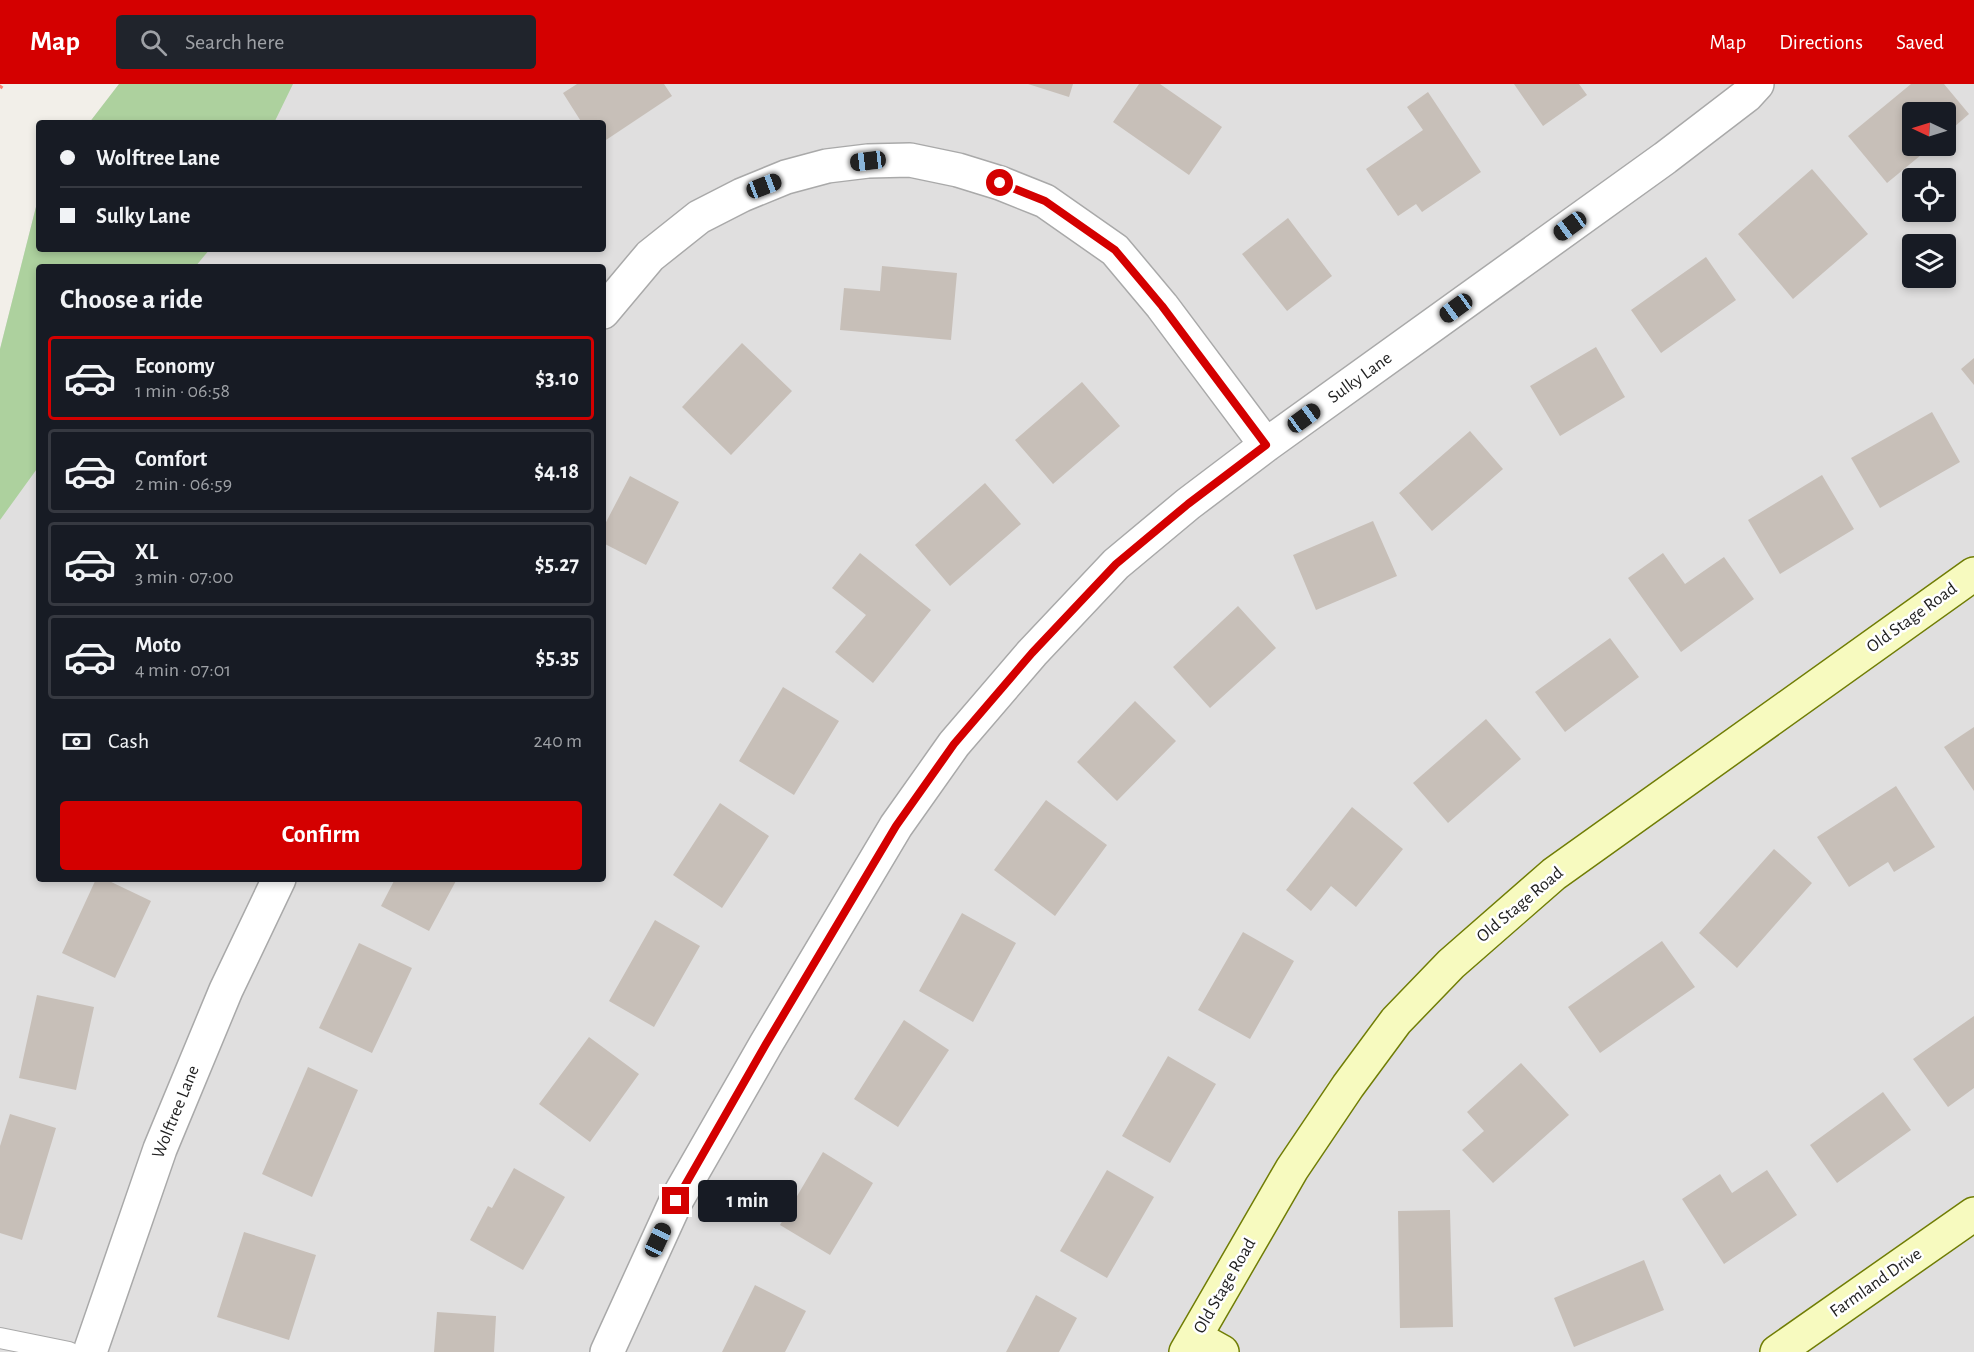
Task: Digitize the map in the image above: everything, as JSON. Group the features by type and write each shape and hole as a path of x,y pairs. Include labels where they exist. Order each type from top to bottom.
{"street":[{"name":"Sulky Lane","path":"607,1352 676,1201 766,1044 896,826 954,744 1032,653 1116,564 1188,504 1266,445 1665,158 1746,88"},
{"path":"606,308 650,256 699,217 742,195 786,177 827,166 868,161 910,160 958,170 1000,183 1045,201 1115,250 1162,306 1266,445"},
{"name":"Old Stage Road","path":"1201,1347 1292,1169 1348,1086 1396,1021 1451,964 1554,874 1974,574"},
{"name":"Wolftree Lane","path":"90,1352 160,1149 226,990 278,882"},
{"name":"Farmland Drive","path":"1777,1352 1974,1214"}],"lane":[{"path":"0,1338 69,1352"}],"path":[{"path":"0,88 3,84"}],"shaded area":[{"path":"119,84 1974,84 1974,1352 0,1352 0,349 36,207 36,252 606,252 606,120 91,120"}],"green space":[{"path":"119,84 293,84 275,120 91,120"},
{"path":"36,207 36,252 208,252 198,264 36,264 36,470 0,520 0,349"}],"building":[{"path":"577,84 664,84 672,96 606,140 606,120 580,120 563,93"},
{"path":"1028,84 1073,84 1069,97"},
{"path":"1139,84 1160,84 1222,127 1189,175 1113,122"},
{"path":"1514,84 1579,84 1587,95 1543,126"},
{"path":"1911,84 1944,84 1969,114 1956,125 1956,102 1902,102 1902,156 1920,156 1905,168 1902,168 1902,171 1887,183 1848,136"},
{"path":"1428,92 1481,172 1422,212 1416,204 1398,216 1366,169 1423,130 1407,107"},
{"path":"1812,169 1868,234 1793,299 1738,234"},
{"path":"1288,218 1332,276 1287,311 1242,254"},
{"path":"1706,257 1736,300 1661,353 1631,310"},
{"path":"882,266 957,273 951,340 840,330 844,288 880,291"},
{"path":"742,343 792,391 731,455 682,407"},
{"path":"1596,347 1625,397 1560,436 1530,386"},
{"path":"1974,358 1974,385 1961,369"},
{"path":"1082,382 1120,426 1053,484 1015,440"},
{"path":"1932,412 1960,462 1880,508 1851,458"},
{"path":"1470,431 1503,469 1432,531 1399,493"},
{"path":"1822,475 1854,529 1780,574 1748,520"},
{"path":"630,476 679,502 646,565 606,545 606,522"},
{"path":"985,483 1021,524 950,586 915,545"},
{"path":"1373,521 1397,576 1316,610 1293,555"},
{"path":"860,553 931,610 873,683 835,652 866,615 832,588"},
{"path":"1663,553 1685,584 1724,557 1754,599 1681,652 1628,578"},
{"path":"1238,606 1276,648 1210,708 1173,667"},
{"path":"1610,638 1639,677 1565,732 1535,692"},
{"path":"783,687 839,721 794,795 739,761"},
{"path":"1135,701 1176,741 1117,801 1077,762"},
{"path":"1486,719 1521,759 1448,823 1413,783"},
{"path":"1974,727 1974,791 1944,747"},
{"path":"1896,786 1935,847 1894,872 1888,862 1849,887 1817,837"},
{"path":"1046,800 1107,845 1055,916 994,870"},
{"path":"720,803 769,836 722,908 673,875"},
{"path":"1352,807 1403,849 1356,907 1331,886 1311,911 1286,890"},
{"path":"1774,849 1812,883 1737,968 1699,933"},
{"path":"95,882 111,882 151,901 115,978 62,953"},
{"path":"393,882 455,882 429,931 381,906"},
{"path":"962,913 1016,943 973,1022 919,991"},
{"path":"655,920 700,946 654,1027 609,1001"},
{"path":"1243,932 1294,961 1250,1039 1198,1010"},
{"path":"1662,941 1695,987 1600,1053 1568,1007"},
{"path":"359,943 412,968 372,1053 319,1028"},
{"path":"37,995 94,1007 76,1090 19,1078"},
{"path":"1974,1016 1974,1088 1948,1107 1913,1059"},
{"path":"904,1020 949,1050 898,1127 854,1099"},
{"path":"589,1037 639,1074 590,1142 539,1104"},
{"path":"1168,1056 1216,1084 1170,1163 1122,1136"},
{"path":"1521,1063 1569,1115 1493,1183 1462,1150 1484,1131 1467,1112"},
{"path":"308,1067 358,1090 312,1197 262,1174"},
{"path":"1883,1092 1911,1130 1837,1183 1810,1145"},
{"path":"10,1114 56,1128 22,1240 0,1233 0,1146"},
{"path":"823,1152 873,1183 830,1255 780,1225"},
{"path":"514,1168 565,1197 523,1270 470,1240 488,1206 492,1208"},
{"path":"1107,1170 1154,1197 1107,1278 1060,1251"},
{"path":"1767,1170 1797,1215 1724,1264 1682,1199 1720,1174 1732,1193"},
{"path":"1450,1210 1453,1327 1400,1328 1398,1211"},
{"path":"244,1232 316,1255 289,1340 217,1317"},
{"path":"1644,1260 1664,1310 1574,1347 1554,1298"},
{"path":"755,1285 806,1311 785,1352 722,1352"},
{"path":"1036,1295 1077,1318 1059,1352 1006,1352"},
{"path":"437,1312 496,1316 494,1352 434,1352"}],"route":[{"path":"676,1201 766,1044 896,826 954,744 1032,653 1116,564 1188,504 1266,445 1162,306 1115,250 1045,201 1000,183"}]}
